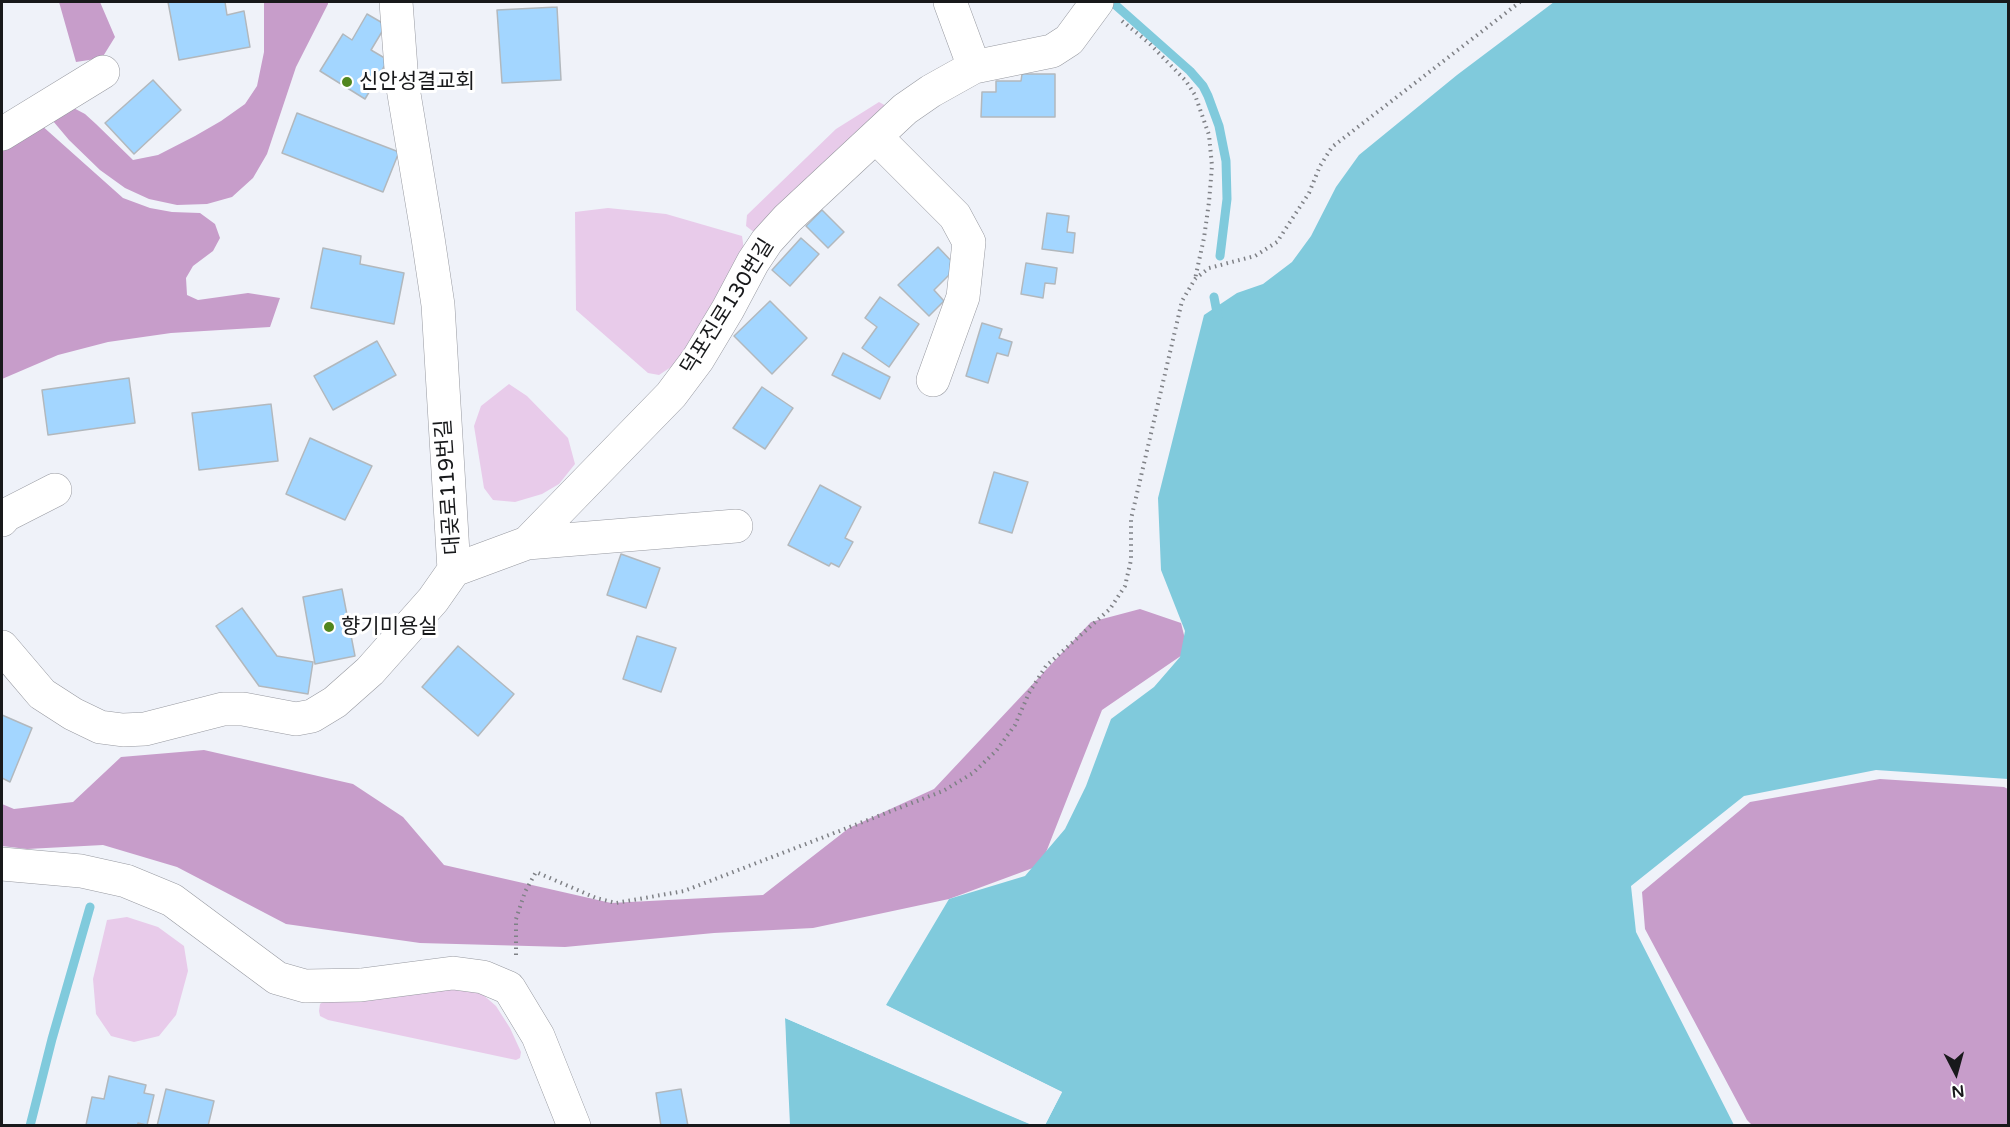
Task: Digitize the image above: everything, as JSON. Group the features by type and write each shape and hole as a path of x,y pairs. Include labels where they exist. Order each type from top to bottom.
{"lane":[{"name":"대곶로119번길","path":"2,647 42,694 73,714 100,727 123,730 145,729 223,708 243,708 296,719 312,716 335,702 370,670 433,600 454,570 438,306 402,82 396,2"},
{"path":"950,2 974,68"},
{"name":"덕포진로130번길","path":"454,570 527,543 671,395 698,359 753,262 787,219 877,138 905,109 974,68 1052,51 1069,40 1106,8"},
{"path":"2,134 104,72"},
{"path":"877,138 955,216 969,242 963,297 933,380"},
{"path":"2,520 6,515 55,490"},
{"path":"527,543 736,526"},
{"path":"2,864 81,871 126,881 172,900 277,978 305,986 361,985 453,973 483,977 509,988 538,1035 574,1125"}],"path":[{"path":"1195,279 1209,268 1255,256 1277,242 1309,194 1320,166 1332,147 1520,2"},
{"path":"509,988 517,950 516,919 525,891 536,872 596,898 616,903 684,891 943,791 973,773 996,751 1015,725 1029,693 1046,666 1110,609 1125,586 1131,560 1131,519 1182,301 1195,279 1204,238 1212,166 1209,135 1203,115 1186,81 1149,43 1106,8"}],"shaded area":[{"path":"59,2 100,2 115,37 102,58 76,62"},
{"path":"264,2 328,2 328,4 296,67 267,154 253,178 232,197 207,204 177,205 149,199 125,188 100,170 53,121 66,104 85,114 133,160 158,155 195,136 245,104 257,86 264,52"},
{"path":"879,102 890,108 755,233 746,226 747,215 836,129"},
{"path":"40,124 123,198 150,208 200,213 215,224 220,238 213,251 193,266 186,278 187,295 198,300 248,293 280,298 270,327 171,333 108,342 58,355 2,379 2,151"},
{"path":"608,208 666,214 742,236 744,250 677,363 659,375 648,373 576,310 575,212"},
{"path":"509,384 527,396 568,438 575,464 559,484 542,494 515,502 493,500 484,488 474,426 481,406"},
{"path":"1140,609 1181,623 1188,651 1102,710 1041,865 949,899 813,928 714,933 565,947 420,943 286,924 177,867 103,845 27,849 2,846 2,804 14,809 73,802 121,757 204,750 353,784 403,817 444,865 611,903 763,895 849,828 934,789 1091,622"},
{"path":"1880,779 2008,789 2008,1125 1752,1125 1747,1120 1645,929 1642,892 1750,802"},
{"path":"127,917 158,927 184,946 188,971 176,1015 159,1036 134,1042 111,1036 96,1014 93,979 107,920"},
{"path":"463,987 481,993 496,1006 510,1028 521,1052 520,1058 516,1060 328,1020 320,1016 319,1011 320,1004 324,1001"}],"water":[{"path":"1554,2 2008,2 2008,779 1876,770 1744,796 1631,886 1636,932 1734,1125 1045,1125 1062,1092 886,1005 949,899 1025,876 1065,829 1086,786 1111,719 1154,687 1180,657 1185,631 1161,570 1158,498 1204,315 1237,293 1263,284 1292,262 1311,236 1336,187 1359,155 1457,75"},
{"path":"785,1018 994,1109 1032,1125 790,1125"}],"pier":[{"path":"883,1004 1062,1092 1045,1125 1042,1125 1058,1093 884,1008"},
{"path":"784,1015 996,1106 1034,1123 1035,1126 785,1018 787,1126 782,1018"}],"building":[{"path":"168,2 225,2 227,15 244,11 250,47 179,60"},
{"path":"557,7 561,80 502,83 497,10"},
{"path":"367,14 386,25 371,50 388,60 365,99 320,71 343,34 352,40"},
{"path":"1022,74 1055,74 1055,117 981,117 982,92 996,92 996,81 1021,81"},
{"path":"153,80 181,110 134,154 105,123"},
{"name":"신안성결교회","path":"297,113 399,152 383,192 282,153"},
{"path":"822,210 844,232 828,248 806,226"},
{"path":"1047,213 1069,216 1067,232 1075,233 1073,253 1042,249"},
{"path":"801,238 819,254 790,286 772,270"},
{"path":"938,247 957,267 934,290 944,301 929,316 898,285"},
{"path":"323,248 361,256 360,264 404,273 394,324 311,308"},
{"path":"1026,263 1057,268 1055,284 1045,283 1043,298 1021,294"},
{"path":"880,297 919,324 889,367 862,348 877,327 865,318"},
{"path":"770,301 807,338 772,374 734,336"},
{"path":"982,323 1002,329 999,338 1012,342 1008,356 997,353 988,383 966,376"},
{"path":"377,341 396,375 333,410 314,376"},
{"path":"843,353 890,377 880,399 832,375"},
{"path":"129,378 135,423 48,435 42,390"},
{"path":"762,387 793,408 765,449 733,428"},
{"path":"271,404 278,461 199,470 192,413"},
{"path":"310,438 372,466 345,520 286,494"},
{"path":"994,472 1028,482 1012,533 979,523"},
{"path":"820,485 861,507 845,538 853,542 839,567 831,563 829,566 788,545"},
{"path":"621,554 660,568 646,608 607,595"},
{"name":"향기미용실","path":"342,589 355,656 315,664 303,597"},
{"path":"242,608 277,656 313,662 308,694 259,686 216,626"},
{"path":"637,636 676,648 661,692 623,679"},
{"path":"458,646 514,694 478,736 422,687"},
{"path":"2,715 32,728 10,782 2,778"},
{"path":"109,1076 146,1085 144,1093 154,1095 147,1125 138,1123 137,1126 86,1125 92,1097 104,1099"},
{"path":"166,1089 214,1101 208,1126 157,1126"},
{"path":"681,1089 688,1126 661,1126 656,1093"}],"waterway":[{"path":"1112,2 1190,71 1208,96 1219,126 1226,161 1227,199 1220,256"},
{"path":"1214,297 1218,318"},
{"path":"30,1126 90,907"}],"place":[{"name":"신안성결교회","path":"347,82"},
{"name":"향기미용실","path":"329,627"}]}
